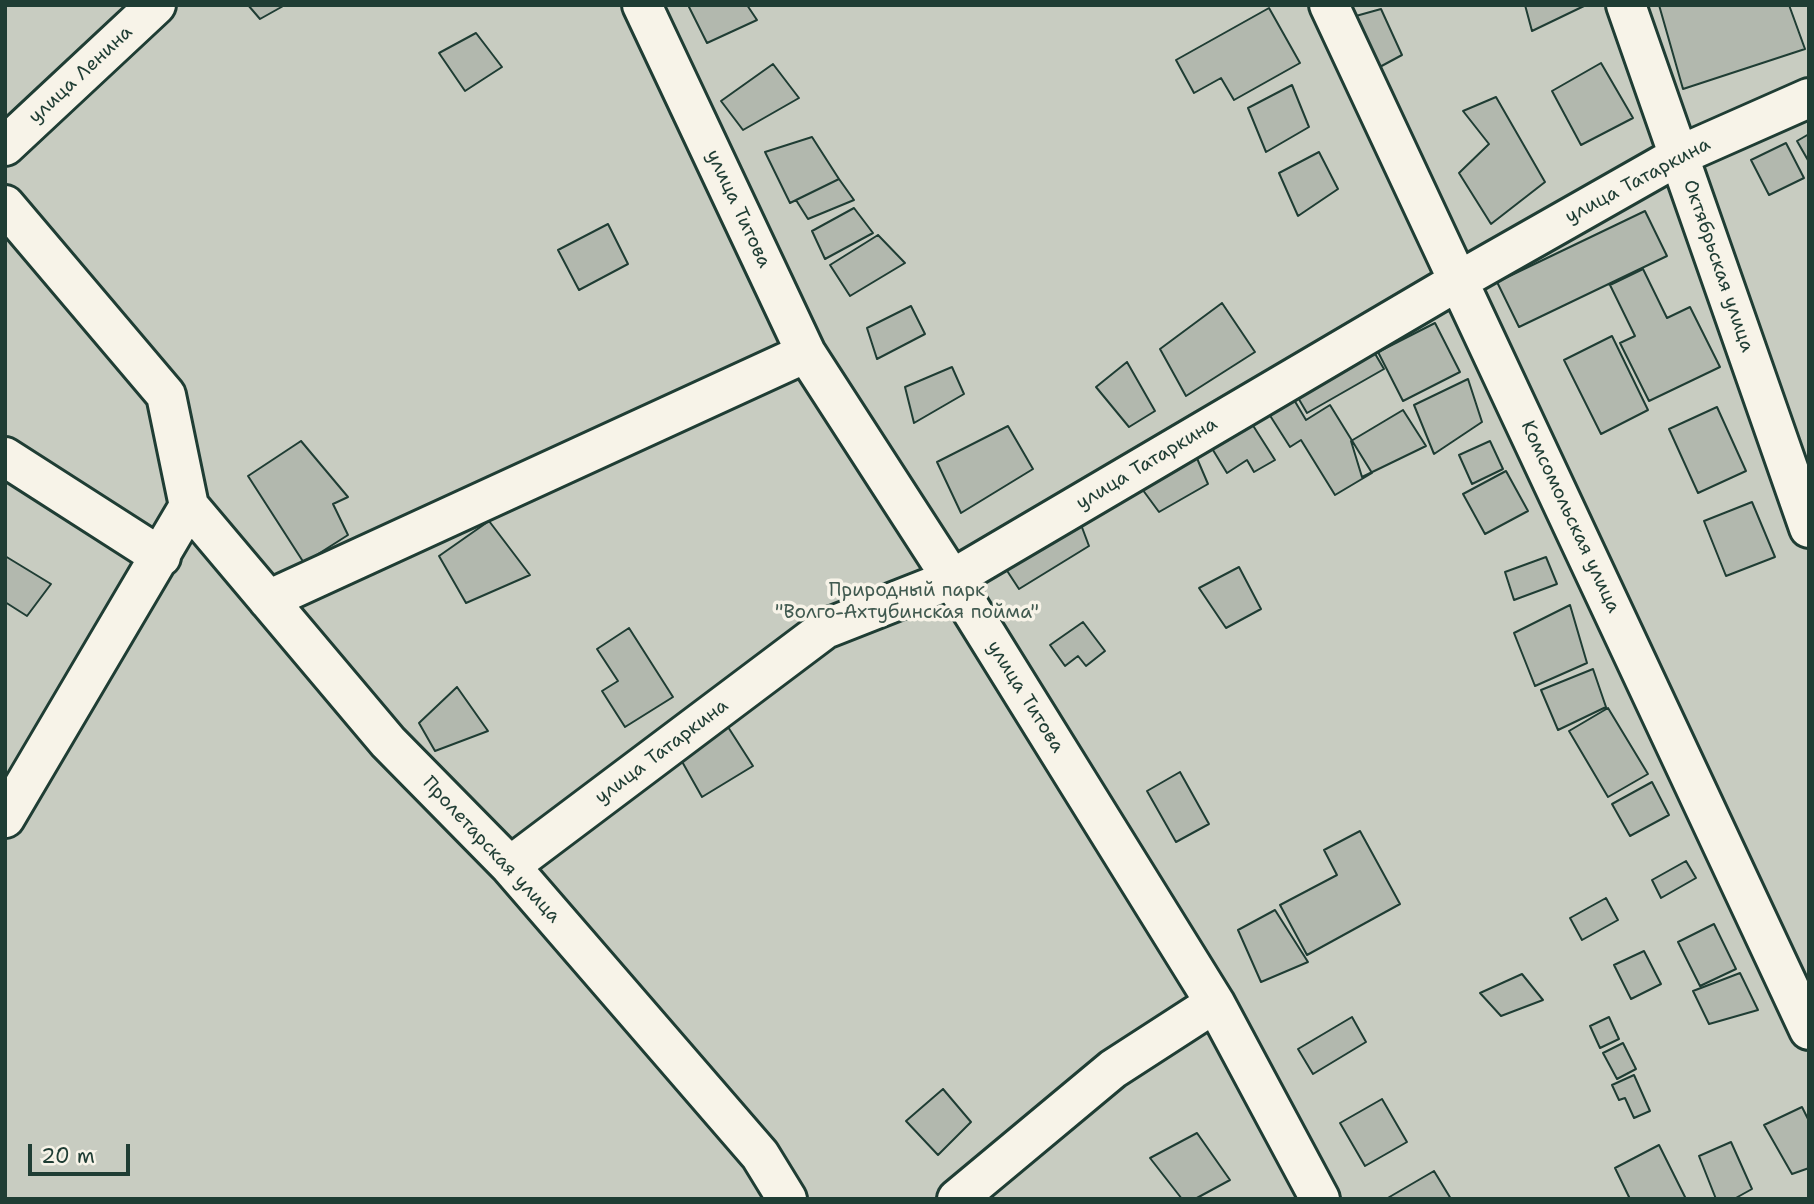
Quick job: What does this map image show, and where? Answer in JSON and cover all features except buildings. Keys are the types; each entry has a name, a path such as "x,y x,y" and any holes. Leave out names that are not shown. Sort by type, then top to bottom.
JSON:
{"street":[{"name":"улица Ленина","path":"5,146 156,5"},
{"name":"улица Титова","path":"642,5 806,353 952,579 1215,1003 1320,1199"},
{"name":"Комсомольская улица","path":"1329,5 1809,1030"},
{"name":"Октябрьская улица","path":"1626,5 1809,528"},
{"name":"улица Татаркина","path":"510,866 825,629 952,579 1460,280 1680,155 1809,98"},
{"path":"5,205 166,394 189,506 5,818"},
{"path":"268,600 806,353"},
{"path":"5,457 161,557"},
{"name":"Пролетарская улица","path":"189,506 388,742 510,866 760,1155 787,1199"},
{"path":"957,1199 1113,1069 1215,1003"}],"green space":[{"name":"Природный парк \"Волго-Ахтубинская пойма\"","path":"5,5 1809,5 1809,1199 5,1199"}]}
